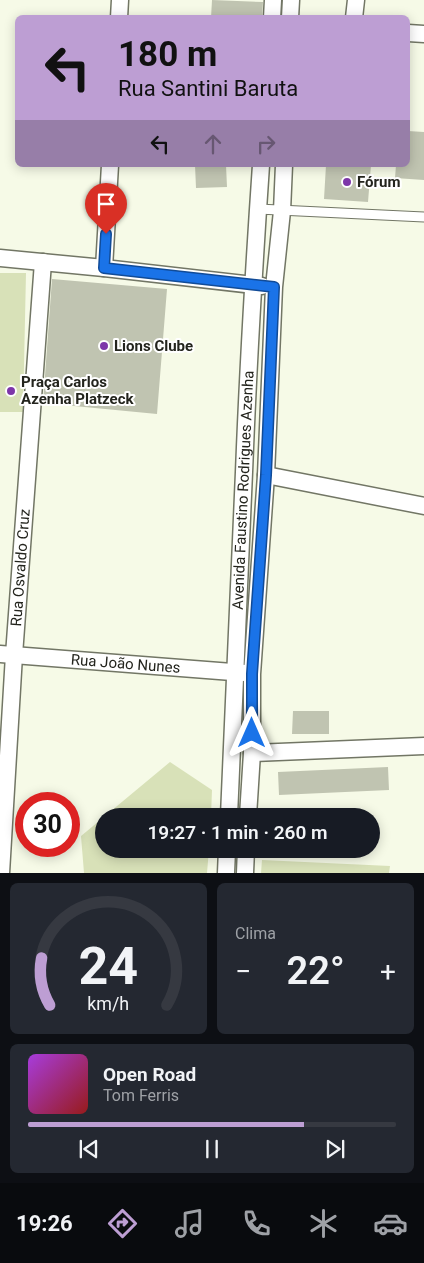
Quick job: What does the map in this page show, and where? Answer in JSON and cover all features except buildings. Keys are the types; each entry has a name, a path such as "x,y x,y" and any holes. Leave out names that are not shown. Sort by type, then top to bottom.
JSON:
{"street":[{"path":"119,15 120,0"},
{"path":"272,15 273,0"},
{"path":"290,15 291,0"},
{"path":"354,15 356,0"},
{"path":"410,33 424,34"},
{"path":"104,268 110,167"},
{"name":"Avenida Faustino Rodrigues Azenha","path":"249,808 252,753 244,673 244,471 253,285 262,167"},
{"name":"Avenida Faustino Rodrigues Azenha","path":"230,808 266,475 274,287 282,211 284,167"},
{"path":"0,258 274,287"},
{"name":"Rua Osvaldo Cruz","path":"1,873 7,654 43,262"},
{"path":"266,475 424,506"},
{"name":"Rua João Nunes","path":"7,654 244,673"},
{"path":"252,753 424,746"},
{"path":"226,873 227,858"},
{"path":"245,873 246,858"}],"lane":[{"path":"258,209 424,218"}],"green space":[{"path":"0,273 26,273 23,412 0,412"},
{"path":"170,762 212,790 211,808 115,808"},
{"path":"95,824 95,858 208,858 207,873 84,873 81,836"},
{"path":"262,860 390,866 389,873 261,873"}],"place":[{"name":"Fórum","path":"347,182"},
{"name":"Lions Clube","path":"104,346"},
{"name":"Praça Carlos Azenha Platzeck","path":"11,391"}],"route":[{"path":"106,234 104,268 274,287 274,326 266,475 252,674 252,733"}]}
